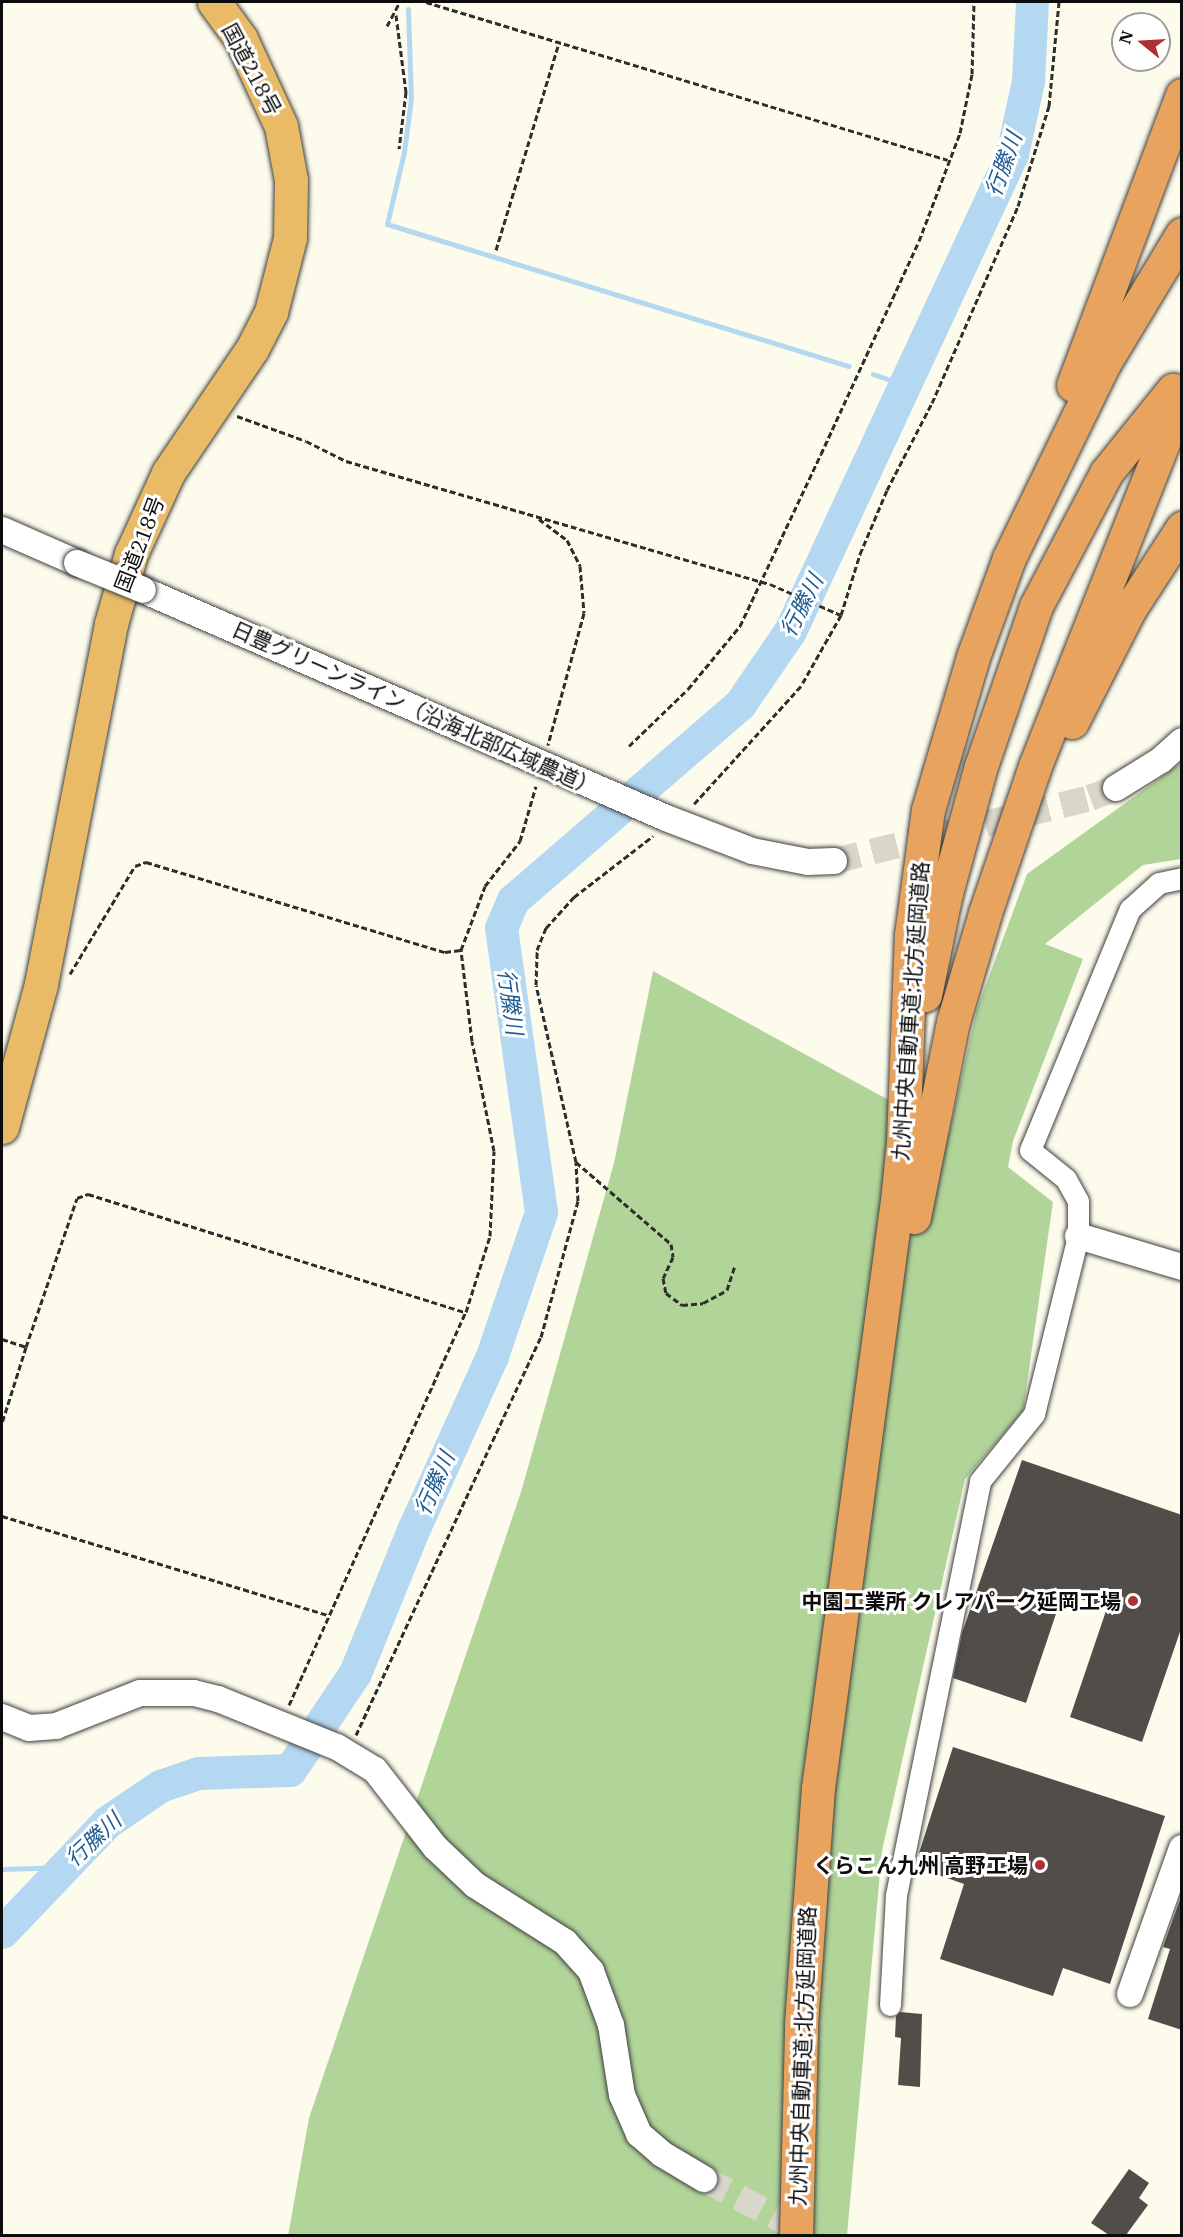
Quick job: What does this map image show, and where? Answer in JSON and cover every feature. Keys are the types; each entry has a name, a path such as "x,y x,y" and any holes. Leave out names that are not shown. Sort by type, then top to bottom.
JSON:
{"highway":[{"name":"国道218号","path":"2,1127 41,984 111,624 131,554 168,473 252,349 271,312 290,237 291,180 281,126 268,90 241,39 214,2"},
{"path":"1009,558 1182,95"},
{"name":"九州中央自動車道;北方延岡道路","path":"918,1136 911,935 928,810 969,668 1009,558 1102,364 1182,234"},
{"path":"918,1136 931,959 981,765 1036,606 1106,473 1182,381"},
{"name":"九州中央自動車道;北方延岡道路","path":"796,2235 801,2024 815,1822 830,1678 865,1447 918,1136 1007,847 1076,656 1182,394"},
{"path":"918,1136 1044,786 1106,652 1182,528"}],"street":[{"name":"日豊グリーンライン（沿海北部広域農道）","path":"2,530 671,820 782,859 834,861"},
{"path":"1116,788 1161,760 1182,741"},
{"path":"890,2005 896,1896 980,1481 1034,1414 1078,1236 1078,1201 1066,1179 1030,1150 1130,909 1159,883 1182,878"},
{"path":"1078,1236 1182,1267"},
{"path":"2,1717 28,1728 56,1726 140,1693 170,1691 218,1699 342,1750 375,1770 435,1847 475,1885 565,1942 591,1971 611,2025 622,2095 639,2133 662,2154 704,2179"},
{"path":"1130,1994 1182,1848"}],"path":[{"path":"387,26 396,15 400,2"},
{"path":"426,2 948,160"},
{"path":"629,746 688,689 740,627 919,241 960,133 972,74 974,2"},
{"path":"342,1750 542,1337 578,1201 576,1162 536,985 537,950 546,928 574,897 671,820 730,768 801,686 841,615 860,554 887,490 932,403 1018,206 1049,106 1059,2"},
{"path":"396,15 406,92 399,149"},
{"path":"496,250 559,43"},
{"path":"212,408 306,441 346,461 537,518 603,533 770,584 841,615"},
{"path":"283,1726 327,1615 466,1312 490,1236 494,1151 472,1041 461,950 485,886 520,841 584,613 580,566 567,540 537,518"},
{"path":"67,979 135,866 146,862 445,952 461,950"},
{"path":"576,1162 671,1244 673,1257 663,1278 666,1293 682,1305 703,1303 727,1290 735,1265"},
{"path":"2,1423 76,1197 88,1194 466,1312"},
{"path":"2,1339 26,1347"},
{"path":"2,1516 327,1615"}],"green space":[{"path":"1181,763 1181,859 1143,865 1045,944 1083,959 1013,1141 1008,1167 1053,1202 1023,1411 965,1479 882,1851 847,2235 288,2236 309,2118 521,1492 614,1163 653,971 949,1133 977,1009 1027,874"}],"building":[{"name":"中園工業所 クレアパーク延岡工場","path":"1022,1460 1182,1515 1182,1626 1142,1742 1070,1717 1107,1608 1063,1593 1026,1703 953,1678 962,1633"},
{"name":"くらこん九州 高野工場","path":"953,1747 1165,1816 1110,1984 1063,1968 1053,1996 940,1959 964,1884 930,1872 934,1858 919,1853"},
{"path":"1182,1894 1182,2030 1148,2019 1170,1949 1163,1947"},
{"path":"900,2012 922,2014 920,2087 898,2085 901,2038 895,2037 896,2016"},
{"path":"1129,2169 1149,2183 1139,2198 1148,2205 1126,2235 1109,2235 1091,2223"}],"waterway":[{"name":"行縢川","path":"2,1932 107,1822 160,1786 198,1773 290,1770 355,1673 414,1528 492,1356 541,1212 501,928 513,900 740,704 790,631 1012,154 1028,81 1032,2"},
{"path":"408,9 411,98 404,152 387,224 849,366"},
{"path":"873,374 902,384"},
{"path":"2,1869 65,1867"}],"tunnel":[{"path":"834,861 1090,798 1116,788"},
{"path":"704,2179 810,2235"}],"place":[{"name":"中園工業所 クレアパーク延岡工場","path":"1133,1601"},
{"name":"くらこん九州 高野工場","path":"1040,1865"}]}
